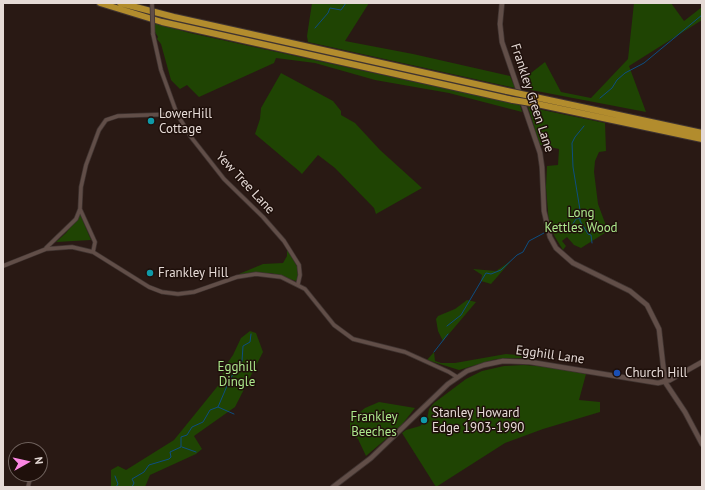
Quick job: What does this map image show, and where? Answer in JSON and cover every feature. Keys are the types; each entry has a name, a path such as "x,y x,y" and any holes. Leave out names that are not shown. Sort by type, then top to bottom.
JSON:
{"highway":[{"path":"100,3 162,22 513,100 702,139"},
{"path":"120,3 181,19 702,133"}],"street":[{"name":"Yew Tree Lane","path":"152,3 153,34 162,70 177,114 191,137 224,179 284,240 299,265 300,275 298,284"},
{"name":"Frankley Green Lane","path":"502,3 500,24 502,42 540,153 544,211 550,237 556,248 573,262 630,291 647,305 659,329 665,382"},
{"path":"93,252 95,242 80,209 80,191 86,166 97,135 106,120 118,116 177,114"},
{"path":"46,249 71,226 80,209"},
{"path":"3,266 46,249 72,247 93,252 149,287 162,292 178,294 194,292 237,277 256,274 281,277 298,284 311,295 334,325 353,339 405,352 457,377"},
{"name":"Egghill Lane","path":"333,487 371,458 431,399 457,377 484,364 515,361 547,364 650,383 665,382"},
{"path":"702,362 665,382 685,412 702,444"}],"green space":[{"path":"312,3 369,3 345,41 413,54 510,76 515,88 308,42 307,36"},
{"path":"634,3 671,3 684,21 702,7 702,20 629,66 646,112 526,89 522,80 545,62 561,92 591,98 628,59"},
{"path":"155,23 190,33 520,105 522,112 449,93 375,80 315,63 276,58 274,63 199,97 187,85 180,89 171,80 161,44 157,39 158,37 155,32"},
{"path":"281,73 333,101 341,111 341,115 355,123 380,150 422,188 376,214 374,208 335,168 318,155 302,174 255,134 260,119 261,108"},
{"name":"Long Kettles Wood","path":"528,107 605,123 606,151 599,152 595,161 594,172 598,204 608,231 581,248 574,245 567,237 562,241 566,246 563,250 549,224 546,187 547,166 558,165 559,149 540,145"},
{"path":"80,214 91,240 56,242 66,233"},
{"path":"287,249 298,268 299,278 296,281 271,273 239,274 263,264 283,263 287,256"},
{"path":"511,261 491,284 481,281 482,275 473,269 496,271"},
{"path":"467,300 476,302 443,341 438,331 436,319 438,316 455,309"},
{"name":"Egghill Dingle","path":"250,331 256,333 263,352 235,407 194,436 202,449 196,454 150,475 145,487 111,487 111,470 118,466 126,470 174,440 221,382 224,368 233,355 241,338"},
{"path":"434,352 435,361 441,363 455,363 506,354 529,356 529,359 496,359 459,370 427,360"},
{"path":"524,365 550,367 586,374 579,400 600,402 600,412 543,429 505,443 436,487 402,433 406,430 420,426 427,419 429,409 434,403 466,379 482,371 504,366"},
{"name":"Frankley Beeches","path":"379,402 415,408 400,427 366,456 358,439 350,434 350,420 365,408"}],"waterway":[{"path":"315,28 328,13 330,8 341,10 346,3"},
{"path":"600,98 612,88 617,80 625,73 644,63 702,15"},
{"path":"584,126 572,143 573,167 580,210 580,221 588,234 591,235 592,243"},
{"path":"569,230 576,219 580,218"},
{"path":"447,326 461,315 486,273 491,274 501,270 517,255 523,252 529,241 544,233"},
{"path":"132,487 134,483 132,479 144,472 149,465 169,459 171,457 170,452 181,447 181,437 187,435 192,427 203,422 210,410 218,407 230,379 242,361 243,346 250,342 251,334"},
{"path":"434,352 448,334"},
{"path":"218,407 234,414"},
{"path":"182,447 196,452"},
{"path":"115,476 118,484 116,487"}],"place":[{"name":"LowerHill Cottage","path":"151,121"},
{"name":"Frankley Hill","path":"150,273"},
{"name":"Church Hill","path":"617,373"},
{"name":"Stanley Howard Edge 1903-1990","path":"424,420"}]}
